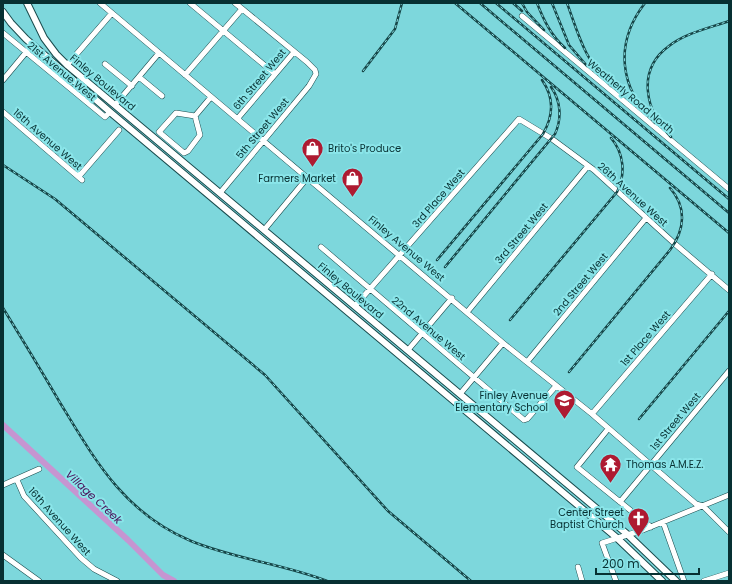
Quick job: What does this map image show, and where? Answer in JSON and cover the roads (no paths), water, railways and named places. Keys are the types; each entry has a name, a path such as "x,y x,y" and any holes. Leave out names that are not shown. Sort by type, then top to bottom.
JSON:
{"main road":[{"name":"Finley Boulevard","path":"28,3 44,38 56,54 67,65 627,534 676,581"},
{"name":"Finley Boulevard","path":"3,12 26,39 110,112 617,538 662,581"},
{"path":"3,19 26,39"},
{"path":"63,71 67,65"},
{"path":"110,112 115,105"},
{"path":"214,199 220,193"},
{"path":"259,237 264,230"},
{"path":"297,269 301,261"},
{"path":"350,313 355,306"},
{"path":"402,357 408,350"},
{"path":"454,401 460,394"},
{"path":"559,489 564,482"}],"street":[{"name":"Finley Avenue West","path":"100,3 468,311 503,343 592,414 696,504 703,506 729,531"},
{"path":"190,3 275,74"},
{"path":"235,3 294,52"},
{"path":"186,75 242,9"},
{"path":"67,65 112,13"},
{"name":"Weatherly Road North","path":"522,16 729,189"},
{"name":"21st Avenue West","path":"3,33 105,117 110,112"},
{"path":"3,80 33,44"},
{"name":"6th Street West","path":"238,118 294,52"},
{"name":"5th Street West","path":"220,193 309,86 316,74 315,70 294,52"},
{"path":"115,105 159,53"},
{"path":"106,64 132,86"},
{"path":"139,77 162,96"},
{"path":"194,116 211,97"},
{"name":"16th Avenue West","path":"3,112 82,180"},
{"path":"176,113 194,116 200,135 188,151 184,153 160,133 163,127 176,113"},
{"name":"26th Avenue West","path":"519,119 552,139 588,166 729,290"},
{"name":"3rd Place West","path":"355,306 519,119"},
{"path":"77,175 81,174 119,130"},
{"name":"3rd Street West","path":"468,311 588,166"},
{"path":"264,230 308,177"},
{"name":"2nd Street West","path":"527,362 646,218"},
{"name":"22nd Avenue West","path":"321,247 522,418 527,419 556,386"},
{"name":"1st Place West","path":"592,414 712,274"},
{"path":"408,350 452,298"},
{"path":"460,394 473,376 503,343"},
{"name":"1st Street West","path":"620,502 729,371"},
{"path":"608,429 577,467 652,526"},
{"path":"3,485 39,469"},
{"name":"16th Avenue West","path":"17,480 24,496 81,558 94,569 117,581"},
{"path":"616,581 602,543 663,522 729,495"},
{"path":"663,522 684,581"},
{"path":"3,555 39,581"},
{"path":"578,567 582,581"},
{"path":"704,581 729,573"}],"waterway":[{"name":"Village Creek","path":"3,425 128,540 163,575 174,581"}],"railway":[{"path":"363,71 395,29 402,3"},
{"path":"455,3 729,233"},
{"path":"480,3 729,213"},
{"path":"496,3 729,199"},
{"path":"513,3 522,11"},
{"path":"522,3 527,12 544,30"},
{"path":"537,3 548,27 565,48"},
{"path":"552,3 569,45 587,66"},
{"path":"567,3 584,48 602,77 611,86"},
{"path":"645,3 635,18 628,34 625,49 625,65 628,80 634,95 655,123"},
{"path":"671,137 662,127 650,103 648,78 652,67 659,56 676,41 698,31 729,21"},
{"path":"437,260 543,134 547,127 551,113 551,106 549,93 542,80"},
{"path":"445,267 555,134 559,122 559,104 551,87"},
{"path":"510,320 617,192 622,178 622,164 619,150 611,138"},
{"path":"3,165 55,199 265,375 388,511 471,581"},
{"path":"569,372 670,250 679,235 682,219 681,211 679,203 670,188"},
{"path":"3,308 85,444 113,483 147,516 191,541 327,581"},
{"path":"639,419 729,311"}],"place":[{"name":"Brito's Produce","path":"312,168"},
{"name":"Farmers Market","path":"352,198"},
{"name":"Finley Avenue Elementary School","path":"564,420"},
{"name":"Thomas A.M.E.Z.","path":"611,484"},
{"name":"Center Street Baptist Church","path":"639,538"}]}
